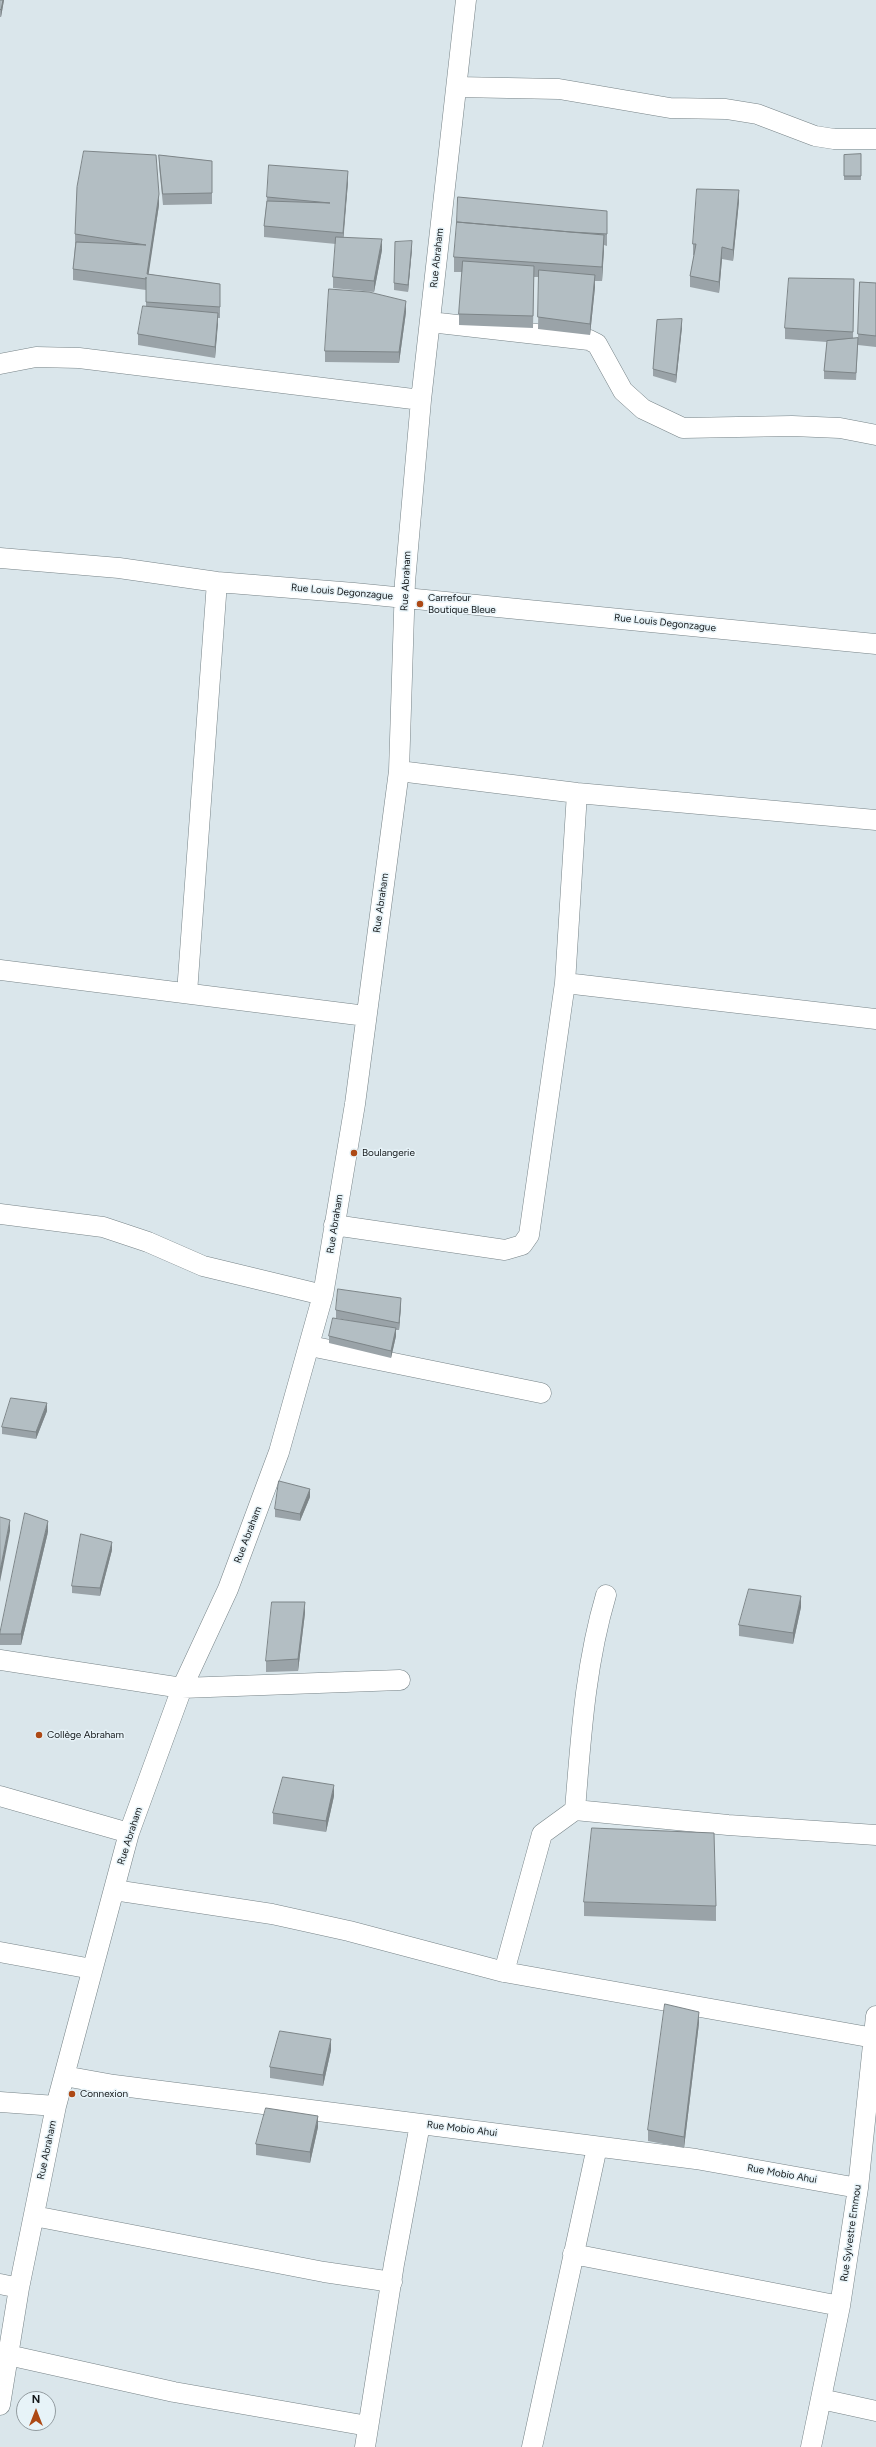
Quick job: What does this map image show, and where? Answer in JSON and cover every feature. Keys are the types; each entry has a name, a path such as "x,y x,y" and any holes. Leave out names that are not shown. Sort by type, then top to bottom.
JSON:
{"street":[{"name":"Rue Abraham","path":"0,2405 8,2355 9,2286 34,2216 56,2106 92,1969 130,1834 182,1688 228,1589 257,1514 279,1452 310,1346 323,1295 355,1104 399,771 405,598 421,400 466,0"},
{"path":"457,87 559,89 670,108 726,109 757,114 815,136 834,139 876,139"},
{"path":"430,322 589,340 597,344 623,391 643,409 683,428 792,426 840,428 876,435"},
{"path":"0,364 36,357 79,358 421,400"},
{"name":"Rue Louis Degonzague","path":"0,558 119,568 216,582 405,598 876,644"},
{"path":"187,993 216,582"},
{"path":"399,771 577,793 876,820"},
{"path":"334,1225 505,1250 522,1245 529,1235 565,983 577,793"},
{"path":"0,970 366,1016"},
{"path":"565,983 876,1019"},
{"path":"0,1214 103,1227 148,1242 203,1266 323,1295"},
{"path":"310,1346 541,1393"},
{"path":"575,1810 583,1704 588,1667 594,1635 606,1594"},
{"path":"0,1660 182,1688 400,1680"},
{"path":"0,1796 130,1834"},
{"path":"504,1972 542,1834 575,1810 728,1825 876,1834"},
{"path":"114,1890 280,1916 349,1931 504,1972 874,2038"},
{"path":"0,1952 92,1969"},
{"name":"Rue Sylvestre Emmou","path":"811,2447 840,2306 858,2188 876,2016"},
{"name":"Rue Mobio Ahui","path":"64,2076 114,2085 696,2159 858,2188"},
{"path":"0,2102 56,2106"},
{"path":"365,2447 420,2124"},
{"path":"532,2447 597,2147"},
{"path":"34,2216 318,2271 392,2282"},
{"path":"573,2254 840,2306"},
{"path":"8,2355 174,2392 368,2426"},
{"path":"821,2399 876,2411"}],"building":[{"path":"0,0 3,0 1,10 0,9"},
{"path":"84,151 156,155 159,194 147,274 220,284 220,307 146,302 146,279 73,269 76,242 146,245 75,234 77,187"},
{"path":"861,154 861,176 844,176 844,155"},
{"path":"159,155 212,161 212,193 163,194"},
{"path":"269,165 348,171 343,233 264,226 267,201 330,203 267,197"},
{"path":"697,189 739,190 733,250 722,247 719,282 690,276 696,244 693,244"},
{"path":"458,197 607,211 607,234 457,222"},
{"path":"457,222 604,235 602,267 454,257"},
{"path":"336,237 382,239 374,281 333,277"},
{"path":"412,241 408,285 394,283 395,242"},
{"path":"463,261 534,266 533,316 459,314"},
{"path":"539,270 595,275 590,324 538,317"},
{"path":"789,278 854,279 853,332 785,328"},
{"path":"860,282 876,283 876,336 858,334"},
{"path":"329,289 369,292 406,301 399,352 325,351"},
{"path":"143,306 218,313 215,347 138,334"},
{"path":"682,319 676,375 653,369 657,320"},
{"path":"858,338 856,373 824,371 827,341"},
{"path":"338,1289 401,1298 399,1323 336,1310"},
{"path":"333,1318 396,1328 391,1351 329,1336"},
{"path":"11,1398 47,1403 36,1432 2,1427"},
{"path":"279,1481 310,1489 300,1514 275,1509"},
{"path":"25,1513 48,1521 21,1634 0,1634"},
{"path":"0,1517 10,1520 0,1571"},
{"path":"81,1534 112,1542 100,1588 72,1586"},
{"path":"749,1589 801,1596 793,1633 739,1625"},
{"path":"272,1602 305,1602 298,1659 266,1661"},
{"path":"283,1777 334,1785 326,1821 273,1813"},
{"path":"592,1828 714,1833 716,1906 584,1902"},
{"path":"665,2004 699,2012 684,2137 648,2130"},
{"path":"280,2031 331,2039 323,2075 270,2067"},
{"path":"266,2108 318,2116 310,2152 256,2144"}],"place":[{"name":"Carrefour Boutique Bleue","path":"420,604"},
{"name":"Boulangerie","path":"354,1153"},
{"name":"Collège Abraham","path":"39,1735"},
{"name":"Connexion","path":"72,2094"}]}
